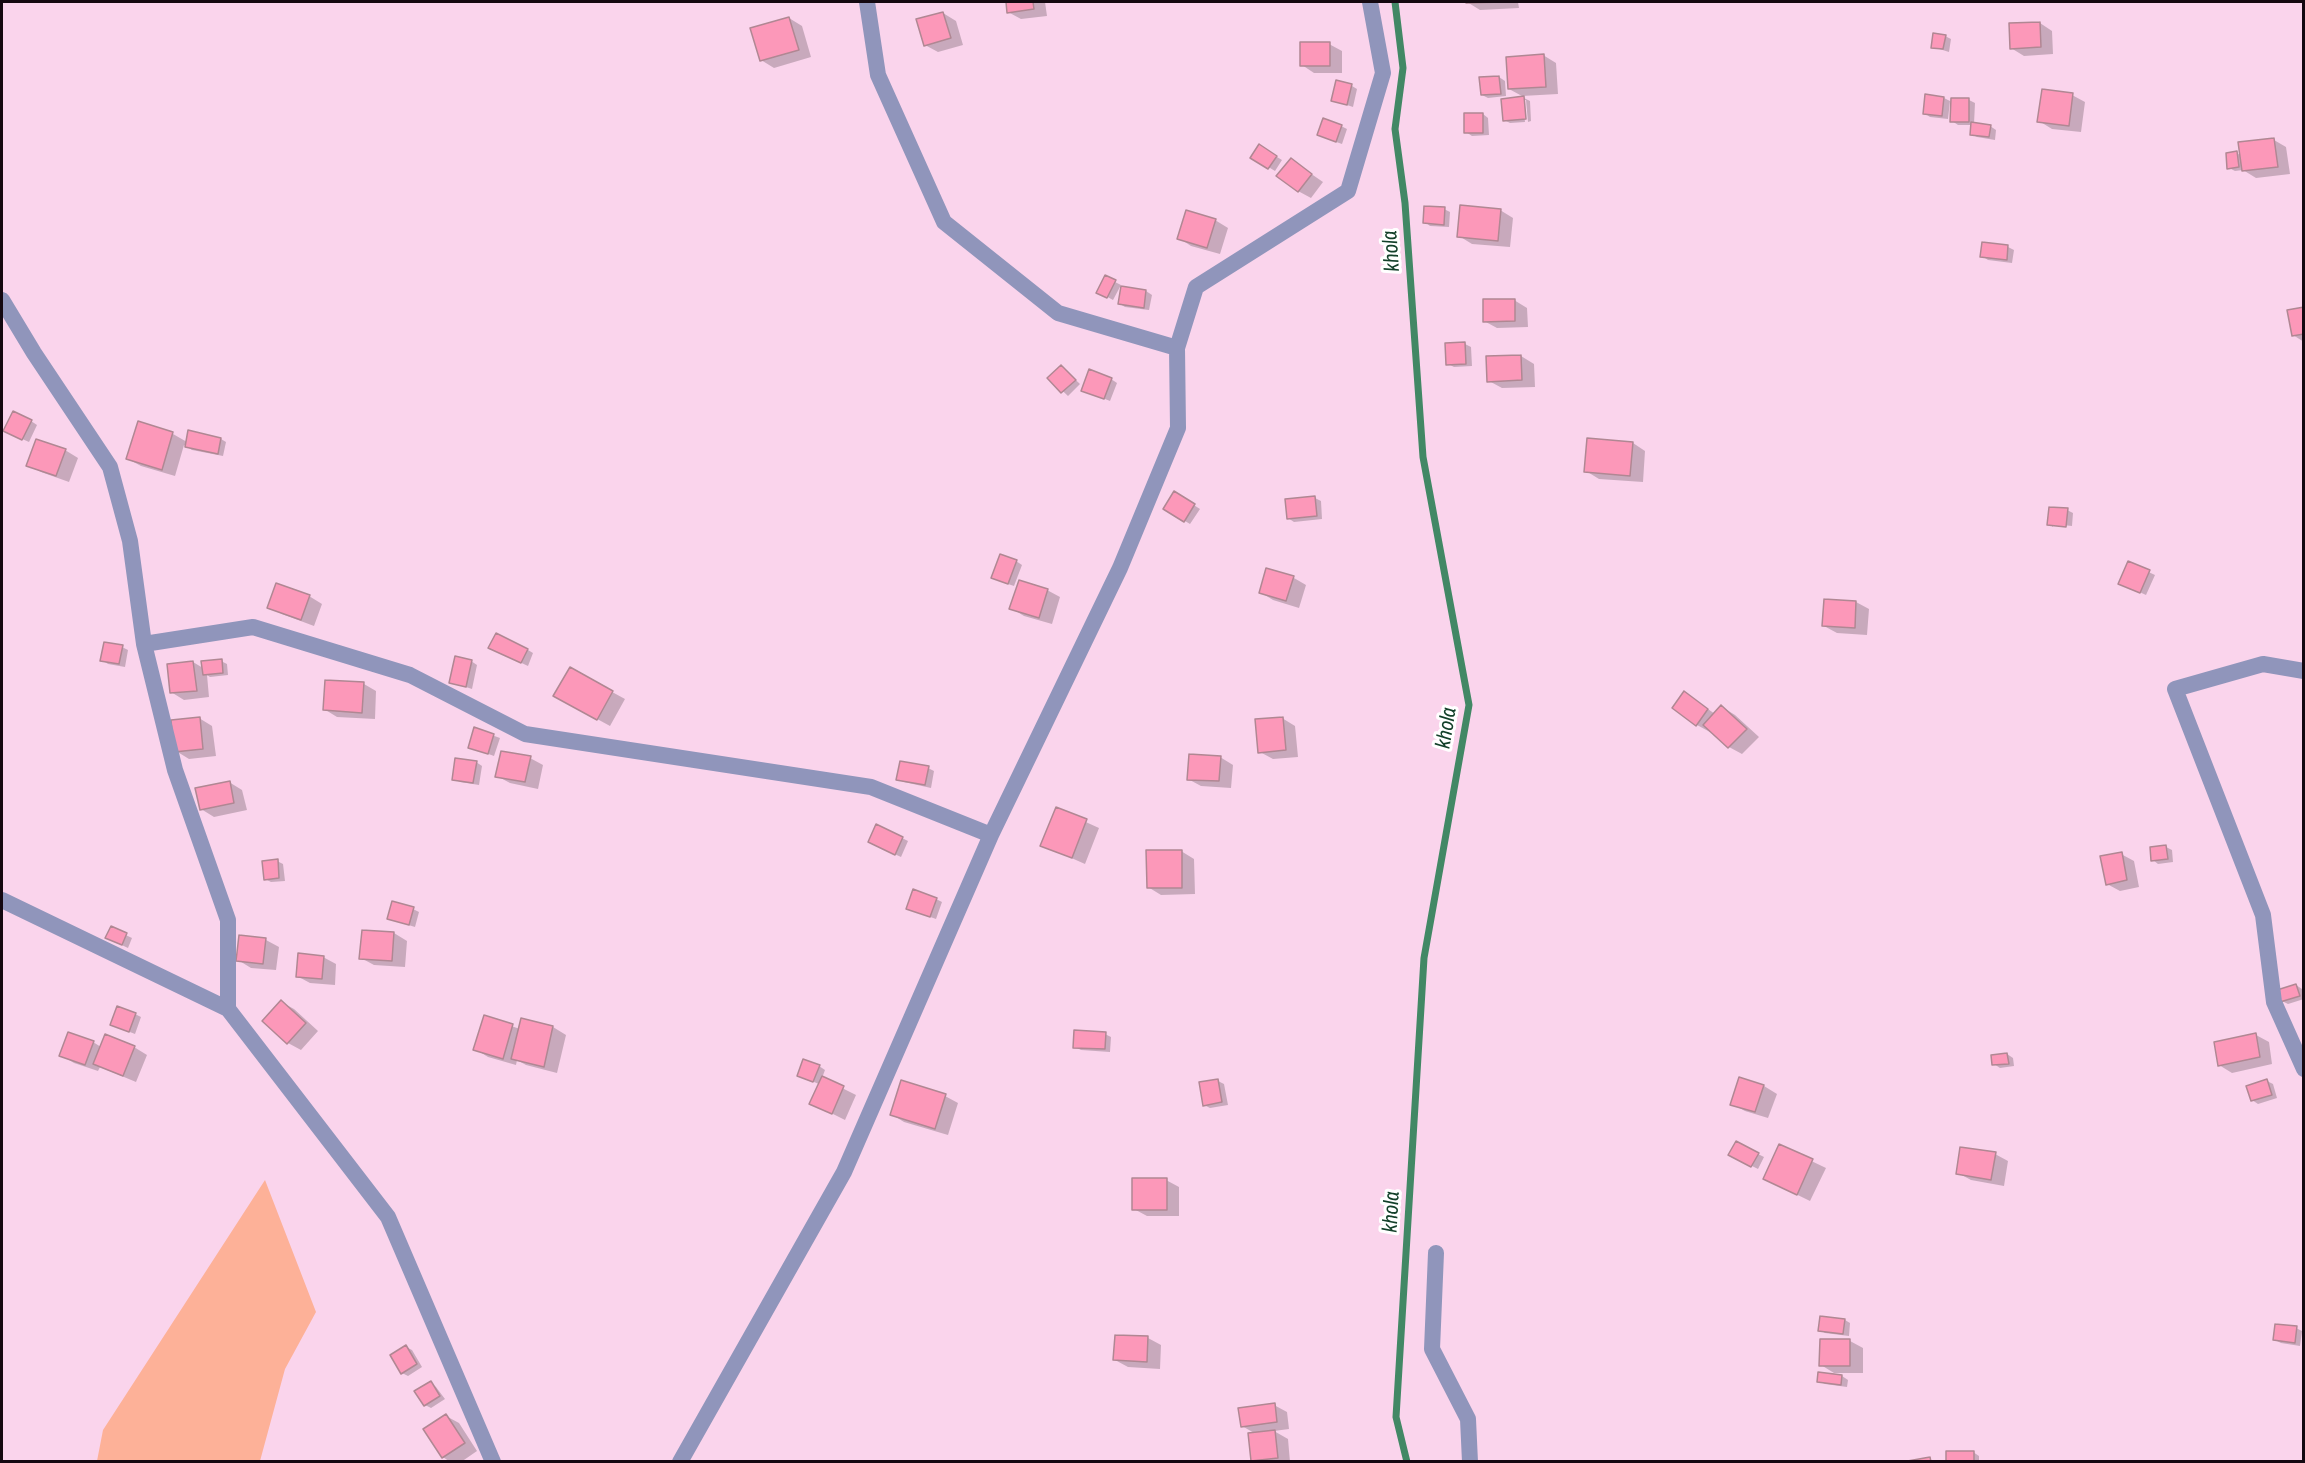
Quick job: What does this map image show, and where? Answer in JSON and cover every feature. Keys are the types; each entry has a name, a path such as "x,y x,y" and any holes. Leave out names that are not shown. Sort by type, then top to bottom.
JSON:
{"street":[{"path":"867,2 878,75 944,222 1058,313 1177,348"},
{"path":"680,1461 844,1173 991,835 1120,568 1178,428 1177,348 1196,287 1348,191 1383,73 1370,2"},
{"path":"2,300 34,353 110,467 130,541 144,644 174,770 228,920 228,1009"},
{"path":"144,644 253,627 410,675 525,734 871,787 991,835"},
{"path":"2304,671 2264,664 2175,689 2264,915 2274,1002 2304,1069"},
{"path":"2,900 228,1009 388,1217 493,1461"},
{"path":"1436,1253 1432,1349 1468,1419 1470,1461"}],"shaded area":[{"path":"265,1180 316,1312 285,1369 260,1461 97,1461 103,1430"}],"building":[{"path":"1006,2 1033,2 1034,9 1007,13"},
{"path":"943,12 951,38 924,46 916,19"},
{"path":"789,17 799,50 760,61 750,28"},
{"path":"2040,22 2041,47 2010,49 2009,23"},
{"path":"1933,33 1946,35 1943,49 1931,48"},
{"path":"1300,42 1330,42 1330,66 1300,66"},
{"path":"1544,54 1546,87 1508,89 1506,57"},
{"path":"1499,76 1501,94 1481,95 1479,77"},
{"path":"1336,80 1352,84 1347,105 1331,101"},
{"path":"2042,89 2073,93 2069,126 2037,122"},
{"path":"1925,94 1944,97 1942,116 1923,114"},
{"path":"1524,96 1526,119 1503,121 1501,99"},
{"path":"1951,98 1969,98 1969,122 1950,122"},
{"path":"1464,113 1483,113 1483,133 1464,133"},
{"path":"1323,118 1342,125 1336,142 1317,135"},
{"path":"1971,122 1991,125 1989,137 1970,135"},
{"path":"2274,138 2278,167 2242,171 2238,142"},
{"path":"1259,144 1277,156 1268,169 1250,158"},
{"path":"2237,151 2239,167 2227,169 2226,153"},
{"path":"1291,158 1312,174 1298,192 1276,176"},
{"path":"1460,205 1501,209 1498,241 1457,237"},
{"path":"1424,206 1445,207 1444,225 1423,223"},
{"path":"1186,210 1216,219 1207,248 1177,239"},
{"path":"1982,242 2008,245 2007,260 1980,257"},
{"path":"1105,275 1116,280 1107,298 1096,293"},
{"path":"1121,286 1146,290 1144,308 1118,304"},
{"path":"1483,299 1515,299 1515,321 1483,322"},
{"path":"2304,307 2304,334 2292,336 2287,310"},
{"path":"1465,342 1466,364 1446,365 1445,343"},
{"path":"1521,355 1522,380 1487,382 1486,356"},
{"path":"1061,365 1076,380 1061,393 1047,378"},
{"path":"1089,369 1112,378 1104,399 1081,391"},
{"path":"13,411 32,420 22,440 3,431"},
{"path":"138,421 173,432 162,470 126,459"},
{"path":"188,430 221,438 218,454 185,447"},
{"path":"1587,438 1633,442 1630,476 1584,472"},
{"path":"36,439 66,449 56,476 26,466"},
{"path":"1174,491 1195,504 1184,522 1163,509"},
{"path":"1315,496 1317,516 1287,519 1285,499"},
{"path":"2049,507 2068,508 2066,527 2047,525"},
{"path":"1000,554 1017,560 1008,584 991,578"},
{"path":"2128,561 2150,570 2140,593 2118,584"},
{"path":"1266,568 1294,576 1286,601 1259,593"},
{"path":"1019,580 1048,589 1039,618 1009,609"},
{"path":"276,583 310,595 301,620 267,608"},
{"path":"1824,599 1856,601 1855,628 1822,626"},
{"path":"496,633 528,649 521,663 488,648"},
{"path":"104,642 123,645 119,664 100,661"},
{"path":"455,656 472,660 466,687 449,683"},
{"path":"222,659 223,673 203,675 201,661"},
{"path":"193,661 197,691 170,693 167,664"},
{"path":"570,667 613,691 597,720 553,696"},
{"path":"325,680 364,682 362,713 323,710"},
{"path":"1684,691 1708,709 1696,726 1672,708"},
{"path":"1721,705 1747,729 1728,748 1703,725"},
{"path":"200,717 203,749 174,752 171,720"},
{"path":"1283,717 1286,750 1258,753 1255,719"},
{"path":"474,727 494,734 488,754 468,748"},
{"path":"501,751 531,756 525,782 495,777"},
{"path":"1189,754 1221,756 1219,781 1187,780"},
{"path":"455,758 477,761 473,783 452,780"},
{"path":"900,761 929,766 925,785 896,780"},
{"path":"230,781 234,803 200,810 195,788"},
{"path":"1056,807 1087,819 1072,858 1040,846"},
{"path":"876,824 903,837 895,855 868,842"},
{"path":"2166,845 2168,859 2151,861 2150,847"},
{"path":"1146,850 1182,850 1182,888 1147,888"},
{"path":"2122,852 2127,880 2106,885 2100,856"},
{"path":"278,859 279,878 264,880 262,861"},
{"path":"913,889 937,898 930,917 906,909"},
{"path":"392,901 414,907 409,925 387,919"},
{"path":"111,926 127,933 122,945 105,938"},
{"path":"362,930 394,932 392,961 359,959"},
{"path":"239,935 266,938 263,964 236,961"},
{"path":"298,953 324,956 322,979 296,977"},
{"path":"2296,984 2300,996 2280,1002 2277,990"},
{"path":"281,1000 306,1023 287,1044 262,1021"},
{"path":"117,1006 136,1013 129,1032 110,1025"},
{"path":"484,1015 513,1024 503,1059 473,1050"},
{"path":"521,1018 553,1026 544,1067 511,1059"},
{"path":"1074,1030 1106,1032 1105,1049 1073,1048"},
{"path":"68,1032 94,1041 85,1065 59,1056"},
{"path":"2256,1033 2260,1057 2218,1066 2214,1042"},
{"path":"105,1034 135,1046 123,1076 93,1064"},
{"path":"2007,1053 2009,1064 1992,1065 1991,1055"},
{"path":"803,1059 820,1065 813,1082 797,1076"},
{"path":"822,1076 844,1086 832,1114 809,1104"},
{"path":"1739,1077 1764,1085 1755,1112 1730,1105"},
{"path":"1218,1079 1222,1102 1203,1106 1199,1082"},
{"path":"2267,1079 2272,1095 2251,1101 2246,1086"},
{"path":"901,1080 946,1094 935,1129 890,1115"},
{"path":"1736,1141 1759,1153 1751,1167 1728,1155"},
{"path":"1779,1144 1813,1159 1797,1195 1763,1179"},
{"path":"1960,1147 1996,1152 1991,1180 1956,1174"},
{"path":"1132,1178 1167,1178 1167,1210 1132,1210"},
{"path":"1820,1316 1845,1319 1843,1334 1818,1331"},
{"path":"2275,1324 2297,1326 2295,1343 2273,1340"},
{"path":"1115,1335 1148,1336 1147,1362 1113,1360"},
{"path":"1820,1339 1850,1339 1850,1366 1819,1366"},
{"path":"406,1345 417,1364 401,1374 390,1355"},
{"path":"1818,1372 1842,1375 1841,1385 1817,1382"},
{"path":"431,1381 440,1396 424,1406 414,1391"},
{"path":"1275,1403 1277,1422 1241,1427 1238,1408"},
{"path":"446,1414 465,1443 442,1458 423,1429"},
{"path":"1275,1430 1278,1458 1251,1461 1248,1433"},
{"path":"1946,1451 1974,1451 1974,1462 1946,1462"},
{"path":"1930,1457 1931,1462 1902,1462"}],"waterway":[{"name":"khola","path":"1395,2 1403,68 1395,129 1405,203 1423,457 1469,705 1424,958 1396,1417 1407,1462"}]}
